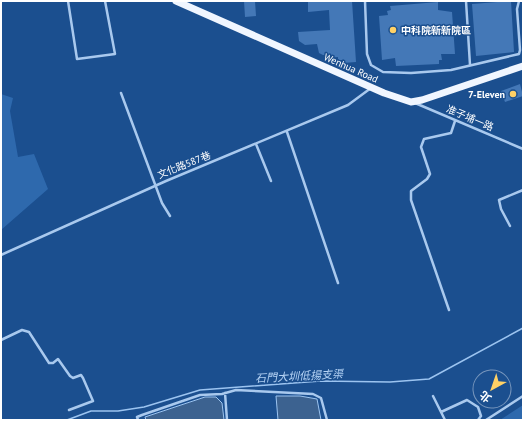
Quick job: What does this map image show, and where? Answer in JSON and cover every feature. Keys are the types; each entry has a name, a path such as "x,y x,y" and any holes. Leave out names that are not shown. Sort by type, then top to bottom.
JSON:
{"main road":[{"name":"Wenhua Road","path":"176,1 372,88 411,102"},
{"path":"411,102 439,96 523,66"}],"lane":[{"path":"68,1 78,59 115,54 105,1"},
{"path":"365,1 367,54 371,65 383,72 411,73 451,70 519,54 519,1"},
{"path":"466,1 470,65"},
{"name":"文化路587巷","path":"1,255 156,185 287,132 348,105 372,88"},
{"path":"121,93 162,203 170,216"},
{"name":"准子埔一路","path":"411,102 523,149"},
{"path":"449,310 411,200 411,191 427,179 430,174 421,147 424,139 451,134 455,121"},
{"path":"287,132 338,283"},
{"path":"256,144 271,181"},
{"path":"510,226 501,209 499,200 523,190"},
{"path":"1,340 25,330 30,332 49,362 52,363 58,359 70,376 73,378 81,375 92,401 69,410"},
{"path":"138,420 137,417 200,395 225,393 236,390 313,394 321,398 327,420"},
{"path":"225,393 227,420"},
{"path":"433,396 445,420"},
{"path":"486,420 523,396"},
{"path":"441,412 467,400 478,407 481,416 478,420"}],"shaded area":[{"path":"1,94 13,98 10,111 18,157 34,154 48,189 1,230"},
{"path":"276,396 300,396 317,399 321,420 278,420"},
{"path":"205,397 216,397 222,403 224,420 146,420 145,417"},
{"path":"523,405 523,420 500,420"}],"building":[{"path":"244,1 255,1 256,16 245,17"},
{"path":"308,1 352,1 356,62 343,63 343,60 338,60 338,57 330,58 330,55 323,55 319,53 317,44 305,45 299,41 298,32 330,30 329,10 308,12"},
{"path":"511,1 514,52 476,56 472,4"},
{"path":"438,2 438,10 452,12 455,54 441,54 442,60 439,60 439,64 396,66 395,58 382,60 379,16 388,15 387,11 391,10 390,6"},
{"name":"7-Eleven","path":"520,84 523,96 505,102 501,91"}],"waterway":[{"name":"石門大圳低揚支渠","path":"67,420 91,411 118,411 144,407 200,390 321,381 390,382 429,379 523,328"}],"place":[{"name":"中科院新新院區","path":"393,30"},
{"name":"7-Eleven","path":"513,94"}]}
